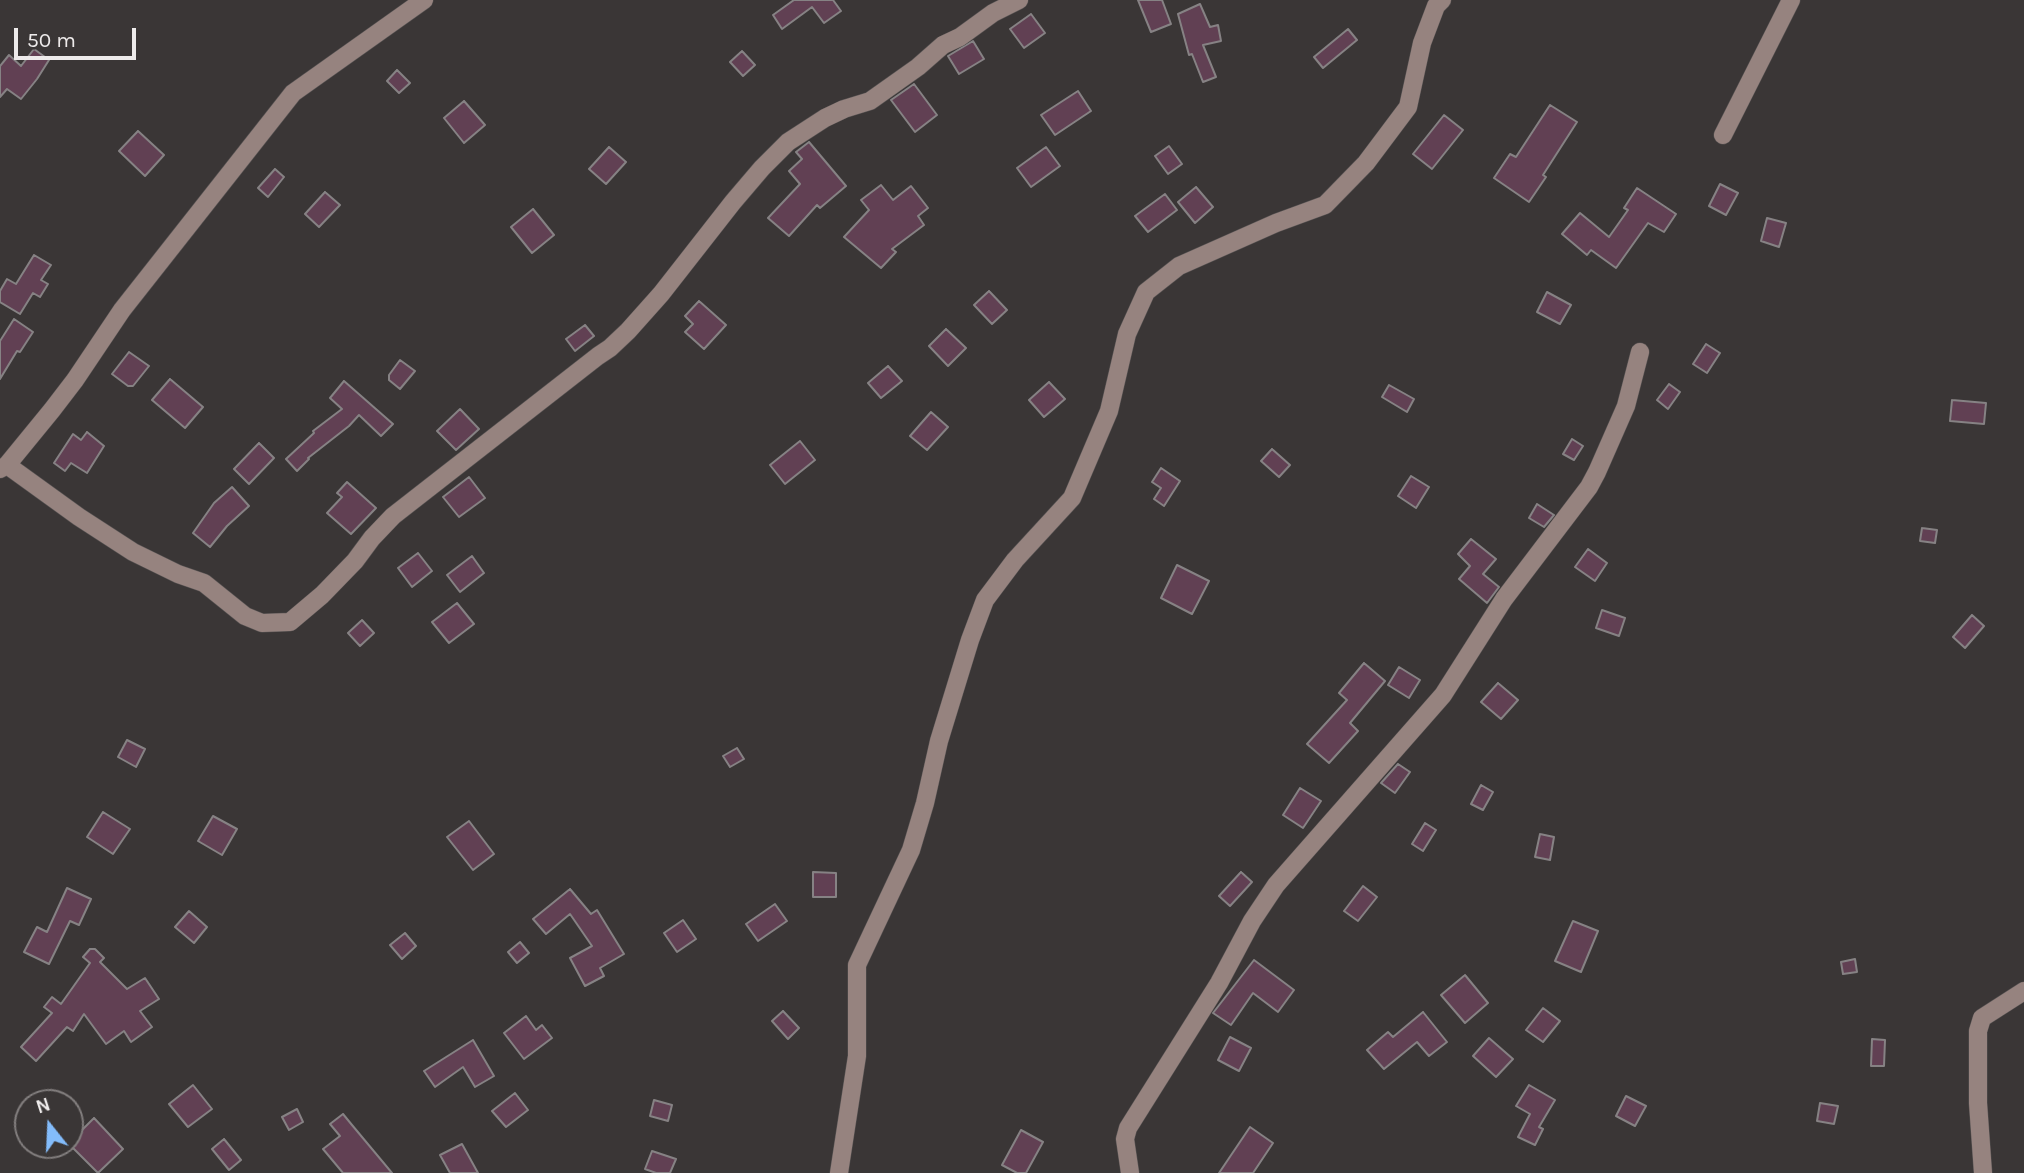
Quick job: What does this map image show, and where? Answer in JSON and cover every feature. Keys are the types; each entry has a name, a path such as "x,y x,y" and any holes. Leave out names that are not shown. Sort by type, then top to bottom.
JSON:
{"street":[{"path":"424,0 293,93 122,310 75,380 4,467 133,552 178,574 204,583 245,616 262,623 289,621 322,595 393,516 610,348 646,313 740,193 788,142 844,109 870,101 943,46 993,13 1019,0"},
{"path":"839,1173 857,1056 858,965 911,850 939,741 985,600 1015,560 1072,498 1110,411 1128,334 1146,292 1179,266 1276,223 1325,205 1366,163 1408,107 1422,43 1436,6 1442,0"},
{"path":"1723,135 1791,0"},
{"path":"1130,1173 1125,1139 1128,1128 1219,983 1252,921 1276,885 1443,695 1504,599 1589,487 1626,406 1640,352"},
{"path":"1983,1173 1978,1103 1978,1031 1982,1018 2024,991"}],"building":[{"path":"794,0 833,0 841,11 824,23 812,7 782,29 773,15"},
{"path":"1138,0 1162,0 1171,24 1151,32"},
{"path":"1200,4 1210,27 1218,25 1221,41 1203,45 1216,77 1203,82 1192,54 1189,55 1178,14"},
{"path":"1031,14 1045,33 1024,48 1010,29"},
{"path":"1348,29 1357,40 1323,68 1314,57"},
{"path":"973,41 984,59 959,74 948,56"},
{"path":"34,49 49,60 37,79 21,99 7,89 0,97 0,66 9,55 21,66"},
{"path":"742,51 755,65 743,76 730,62"},
{"path":"397,70 410,83 399,93 387,81"},
{"path":"914,84 937,115 915,132 891,100"},
{"path":"1078,91 1091,111 1055,135 1041,115"},
{"path":"464,101 485,125 464,143 444,118"},
{"path":"1550,105 1577,122 1529,202 1494,178 1510,154 1516,157"},
{"path":"1444,115 1463,130 1432,169 1413,154"},
{"path":"138,131 164,155 145,176 119,151"},
{"path":"809,142 846,186 820,208 817,205 789,236 768,218 800,184 789,171 802,159 796,152"},
{"path":"1169,146 1182,164 1168,174 1155,156"},
{"path":"609,147 626,162 606,184 589,169"},
{"path":"1046,147 1060,166 1031,187 1017,168"},
{"path":"275,169 284,177 268,197 258,188"},
{"path":"1720,184 1738,193 1726,215 1709,206"},
{"path":"881,185 893,200 911,186 928,208 918,216 924,225 892,249 896,252 881,268 844,237 869,210 861,200"},
{"path":"1196,187 1213,207 1195,223 1178,202"},
{"path":"1637,188 1676,214 1664,232 1648,223 1616,268 1591,250 1587,255 1562,234 1580,213 1609,237 1628,210 1624,208"},
{"path":"325,192 340,205 319,227 305,214"},
{"path":"1165,194 1177,210 1148,232 1135,216"},
{"path":"533,209 554,235 532,253 511,227"},
{"path":"1767,218 1786,223 1779,247 1761,241"},
{"path":"34,255 51,265 41,280 48,284 40,297 33,293 20,314 0,302 0,291 7,279 16,284"},
{"path":"989,291 1007,310 992,324 974,305"},
{"path":"1547,292 1571,305 1560,324 1537,312"},
{"path":"699,301 726,325 704,349 685,332 693,324 685,316"},
{"path":"14,319 33,332 20,352 17,351 0,379 0,341"},
{"path":"585,325 594,336 575,351 566,339"},
{"path":"946,329 966,348 948,366 929,346"},
{"path":"1706,344 1720,353 1707,373 1693,364"},
{"path":"129,352 149,366 133,386 128,386 112,374"},
{"path":"400,360 415,371 400,389 389,380 389,375"},
{"path":"888,366 902,381 881,398 868,383"},
{"path":"170,379 203,407 185,428 152,400"},
{"path":"344,381 393,424 381,436 359,415 308,458 297,471 286,459 314,433 313,431 342,409 330,398"},
{"path":"1049,382 1065,399 1044,417 1029,400"},
{"path":"1669,384 1680,392 1668,409 1657,400"},
{"path":"1389,385 1414,399 1407,412 1382,397"},
{"path":"1952,400 1986,403 1984,424 1950,421"},
{"path":"460,409 479,429 456,450 437,431"},
{"path":"931,412 948,427 927,450 910,436"},
{"path":"87,432 104,446 87,473 71,463 65,471 54,463 73,434 81,440"},
{"path":"1572,439 1583,446 1574,460 1563,454"},
{"path":"800,441 815,460 785,484 770,465"},
{"path":"259,443 274,458 249,484 234,469"},
{"path":"1272,449 1290,465 1279,477 1261,461"},
{"path":"1161,468 1180,481 1164,506 1154,499 1161,488 1152,482"},
{"path":"1411,476 1429,487 1416,508 1398,496"},
{"path":"469,477 485,498 459,517 443,497"},
{"path":"347,482 376,508 351,534 327,513 342,497 337,493"},
{"path":"232,487 249,506 227,526 210,547 193,533 214,503"},
{"path":"1537,504 1554,515 1544,527 1529,518"},
{"path":"1922,528 1937,530 1935,543 1920,541"},
{"path":"1471,539 1496,559 1483,574 1499,587 1487,603 1459,579 1470,566 1458,554"},
{"path":"1588,549 1607,563 1595,581 1575,567"},
{"path":"418,553 432,571 412,587 398,568"},
{"path":"472,556 484,573 460,592 447,575"},
{"path":"1177,565 1209,581 1192,614 1161,598"},
{"path":"457,603 474,624 449,643 432,622"},
{"path":"1602,610 1625,618 1619,636 1596,628"},
{"path":"1972,615 1984,626 1965,648 1953,637"},
{"path":"362,620 374,633 360,646 348,633"},
{"path":"1364,663 1385,681 1350,723 1358,731 1329,763 1307,744 1347,700 1339,693"},
{"path":"1399,667 1420,680 1409,698 1388,685"},
{"path":"1498,683 1518,700 1501,719 1481,702"},
{"path":"127,740 145,749 136,767 118,757"},
{"path":"737,748 744,759 730,767 723,756"},
{"path":"1398,764 1410,772 1395,793 1381,783"},
{"path":"1481,785 1493,792 1483,810 1471,804"},
{"path":"1300,788 1321,801 1303,828 1283,815"},
{"path":"103,812 130,829 113,854 87,837"},
{"path":"213,816 237,829 222,855 198,841"},
{"path":"469,821 494,854 473,870 447,837"},
{"path":"1425,823 1436,830 1423,851 1412,844"},
{"path":"1540,834 1554,837 1550,860 1535,857"},
{"path":"813,872 836,873 836,897 813,897"},
{"path":"1241,872 1252,882 1230,906 1219,896"},
{"path":"1363,886 1377,897 1358,921 1344,911"},
{"path":"67,888 91,899 79,925 70,921 49,964 24,952 37,927 47,932"},
{"path":"570,889 591,914 597,910 624,954 600,968 604,976 585,986 570,958 592,946 570,914 546,934 533,919"},
{"path":"775,904 787,921 758,941 746,924"},
{"path":"189,911 207,927 194,943 175,927"},
{"path":"683,920 696,939 677,952 664,933"},
{"path":"1573,921 1598,931 1581,972 1555,961"},
{"path":"405,933 416,946 402,959 390,945"},
{"path":"520,942 529,953 517,963 508,952"},
{"path":"90,949 95,949 104,958 100,962 127,989 145,978 159,999 140,1011 152,1027 131,1042 124,1031 106,1044 84,1014 73,1031 67,1027 36,1061 21,1047 52,1013 44,1007 52,997 61,1004 90,963 83,957"},
{"path":"1855,959 1857,972 1843,974 1841,962"},
{"path":"1254,960 1294,990 1278,1012 1253,993 1231,1025 1213,1013"},
{"path":"1465,975 1488,1003 1465,1023 1441,995"},
{"path":"1543,1008 1560,1021 1543,1042 1526,1030"},
{"path":"783,1011 799,1028 788,1039 772,1021"},
{"path":"1423,1012 1447,1042 1429,1056 1417,1042 1384,1069 1367,1050 1388,1032 1393,1037"},
{"path":"526,1016 536,1030 542,1025 552,1038 524,1059 504,1033"},
{"path":"1230,1037 1251,1048 1239,1071 1218,1060"},
{"path":"1489,1038 1513,1059 1496,1077 1473,1056"},
{"path":"1872,1039 1885,1040 1884,1066 1871,1066"},
{"path":"473,1040 494,1076 475,1087 463,1067 435,1087 424,1071"},
{"path":"193,1085 212,1109 188,1127 169,1104"},
{"path":"1529,1085 1555,1100 1539,1127 1543,1129 1535,1145 1518,1137 1530,1114 1516,1106"},
{"path":"515,1093 528,1110 506,1127 492,1111"},
{"path":"1626,1096 1646,1106 1635,1126 1616,1116"},
{"path":"654,1100 672,1105 668,1121 650,1116"},
{"path":"1820,1103 1838,1106 1834,1124 1817,1121"},
{"path":"297,1109 303,1122 289,1130 282,1117"},
{"path":"343,1114 392,1173 343,1173 323,1149 340,1136 330,1124"},
{"path":"94,1118 123,1149 98,1173 84,1159 84,1128"},
{"path":"1250,1127 1273,1143 1253,1173 1219,1173"},
{"path":"1021,1130 1043,1142 1026,1173 1017,1173 1002,1165"},
{"path":"224,1139 241,1160 229,1170 212,1149"},
{"path":"462,1144 478,1173 450,1173 440,1155"},
{"path":"652,1151 676,1159 670,1173 656,1173 645,1169"}]}
